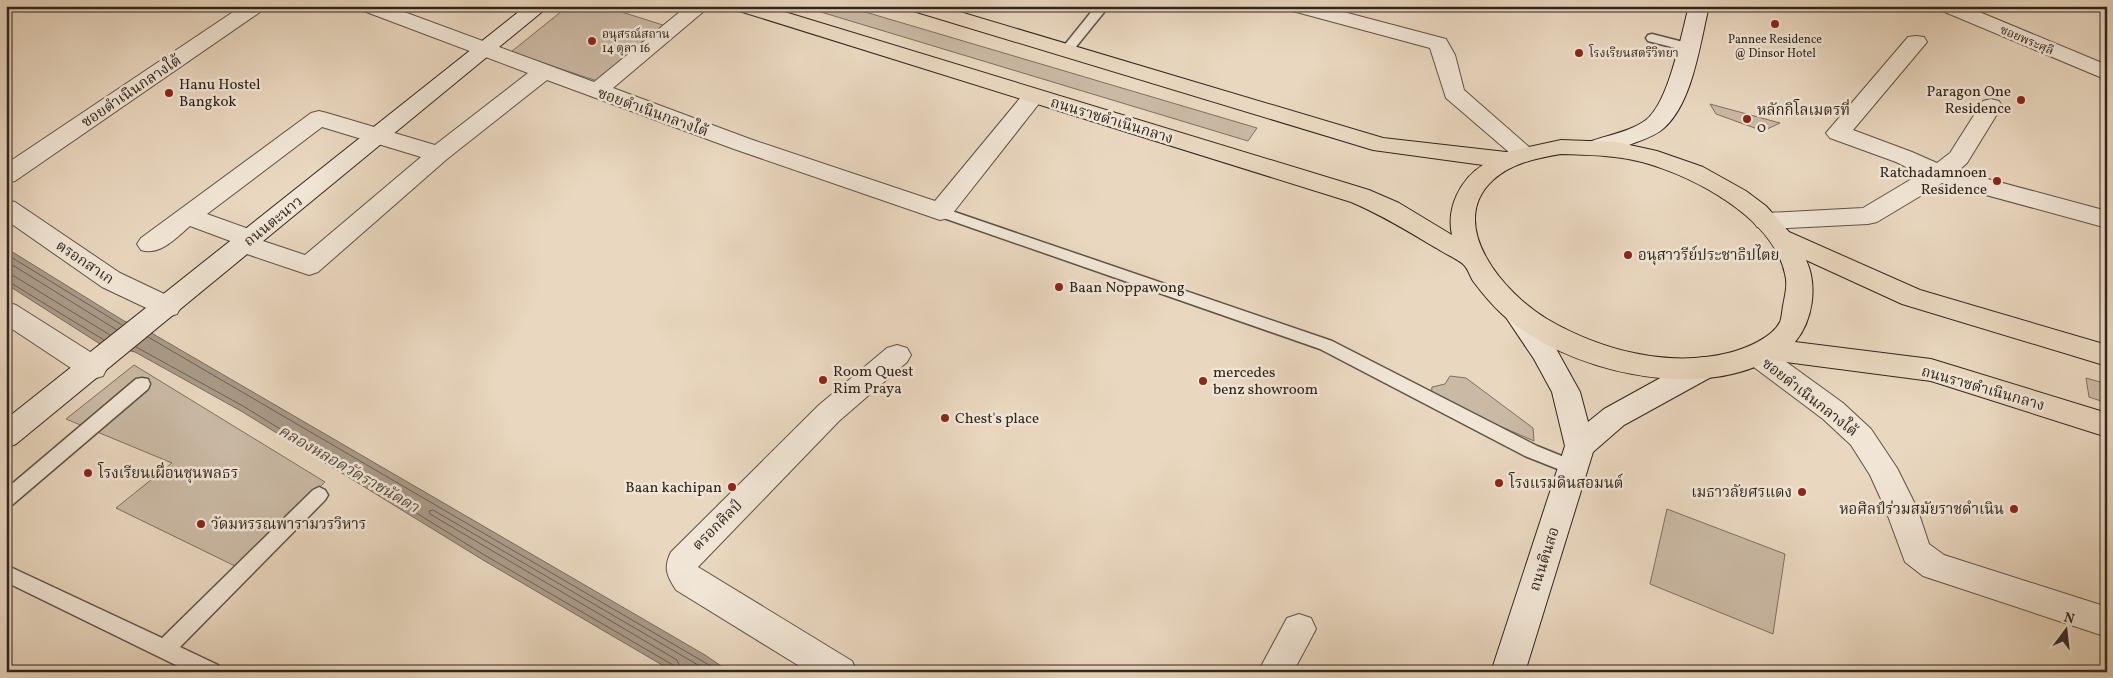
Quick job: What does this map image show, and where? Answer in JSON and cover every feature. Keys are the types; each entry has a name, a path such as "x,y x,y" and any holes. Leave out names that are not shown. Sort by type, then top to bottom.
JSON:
{"main road":[{"name":"ถนนราชดำเนินกลาง","path":"743,6 1360,196 1390,209 1470,257"},
{"path":"917,6 1381,145 1439,154 1517,157"},
{"path":"1774,230 1799,273 1799,294 1792,324 1762,352 1732,364 1703,368 1641,366 1586,351 1547,332 1514,310 1487,284 1470,257 1463,234 1463,210 1476,184 1491,170 1517,157 1561,147 1597,147 1649,156 1700,175 1738,197 1774,230 1911,297 2107,356"},
{"name":"ถนนราชดำเนินกลาง","path":"1762,352 1931,370 2107,425"}],"street":[{"name":"ซอยดำเนินกลางใต้","path":"6,175 256,6"},
{"name":"ซอยดำเนินกลางใต้","path":"368,6 742,144 940,212"},
{"name":"ถนนตะนาว","path":"6,436 145,326 539,6"},
{"path":"596,91 700,6"},
{"path":"1296,6 1438,44 1444,55 1454,93 1517,157"},
{"path":"1597,147 1654,125 1665,116 1682,71 1699,6"},
{"name":"ซอยพระศุลี","path":"1947,6 2107,73"},
{"path":"1916,42 1838,133 1904,157 1939,174 2107,220"},
{"path":"187,216 309,266 439,154 544,72"},
{"path":"940,212 1034,96"},
{"path":"1774,230 1868,216 1939,174 1959,158 1991,106"},
{"path":"150,244 319,118 439,154"},
{"name":"ตรอกสาเก","path":"6,208 111,280 168,307"},
{"path":"1514,310 1544,352 1566,392 1576,457"},
{"path":"6,312 101,361"},
{"name":"ซอยดำเนินกลางใต้","path":"1762,352 1860,437 1882,468 1901,508 1916,552 1934,566 2107,622"},
{"name":"ตรอกศิลป์","path":"840,672 688,580 681,570 682,562 829,412 897,355"},
{"path":"1576,457 1614,417 1703,368"},
{"name":"ถนนดินสอ","path":"1508,672 1576,457"},
{"path":"1275,672 1300,629"}],"lane":[{"path":"1066,50 1103,6"},
{"path":"1652,38 1687,47"},
{"path":"940,212 1326,345 1531,451 1576,457"},
{"path":"6,500 142,384"},
{"path":"165,649 319,495"},
{"path":"6,573 211,672"}],"shaded area":[{"path":"568,6 603,6 669,27 600,82 511,52"},
{"path":"801,6 845,6 1257,128 1248,141"},
{"path":"1710,104 1780,123 1763,131 1716,114"},
{"path":"134,365 325,482 235,566 116,508 172,463 66,419"},
{"path":"1450,376 1466,378 1533,428 1534,441 1431,396 1432,387 1445,384"},
{"path":"2086,378 2107,384 2107,403 2089,397"},
{"path":"1667,509 1785,554 1773,634 1650,584"}],"water":[{"name":"คลองหลอดวัดราชนัดดา","path":"6,248 124,321 148,331 705,655 730,672 674,672 483,560 241,411 135,352 100,344 6,284"}],"place":[{"name":"Pannee Residence @ Dinsor Hotel","path":"1775,24"},
{"name":"อนุสรณ์สถาน 14 ตุลา 16","path":"592,41"},
{"name":"โรงเรียนสตรีวิทยา","path":"1579,53"},
{"name":"Hanu Hostel Bangkok","path":"169,93"},
{"name":"Paragon One Residence","path":"2021,100"},
{"name":"หลักกิโลเมตรที่ 0","path":"1747,119"},
{"name":"Ratchadamnoen Residence","path":"1997,181"},
{"name":"อนุสาวรีย์ประชาธิปไตย","path":"1628,255"},
{"name":"Baan Noppawong","path":"1059,287"},
{"name":"Room Quest Rim Praya","path":"823,380"},
{"name":"mercedes benz showroom","path":"1203,381"},
{"name":"Chest's place","path":"945,418"},
{"name":"โรงเรียนเผื่อนชุนพลธร","path":"88,473"},
{"name":"โรงแรมดินสอมนต์","path":"1499,483"},
{"name":"Baan kachipan","path":"732,487"},
{"name":"เมธาวลัยศรแดง","path":"1802,492"},
{"name":"หอศิลป์ร่วมสมัยราชดำเนิน","path":"2014,509"},
{"name":"วัดมหรรณพารามวรวิหาร","path":"201,524"}]}
